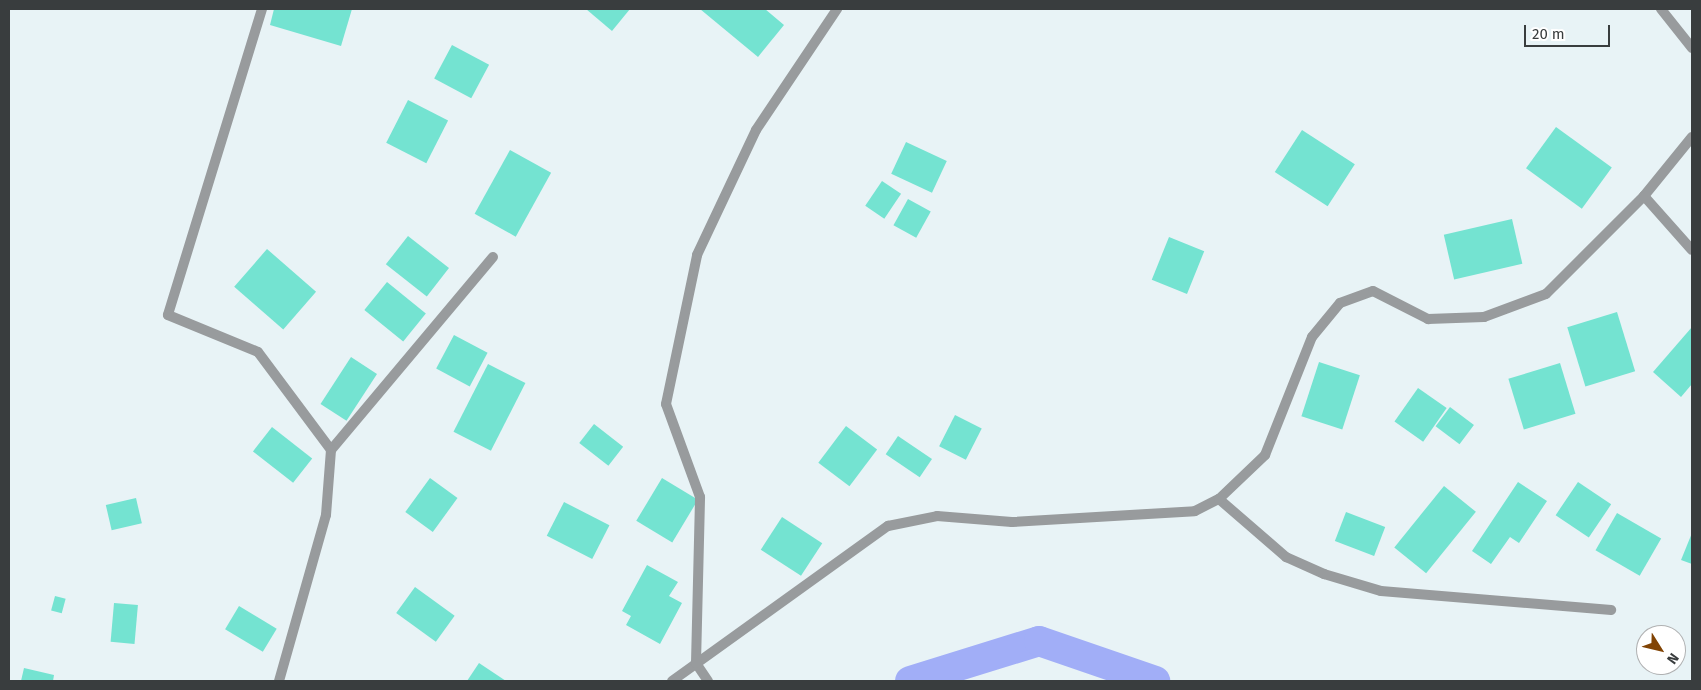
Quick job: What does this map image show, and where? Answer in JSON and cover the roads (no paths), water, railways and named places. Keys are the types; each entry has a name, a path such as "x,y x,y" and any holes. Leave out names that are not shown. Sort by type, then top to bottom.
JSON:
{"street":[{"path":"262,9 168,314 258,352 331,450"},
{"path":"708,681 696,662 700,497 666,404 697,255 756,130 838,9"},
{"path":"1661,9 1692,48"},
{"path":"672,681 888,526 937,516 1012,522 1195,511 1219,499 1265,455 1312,337 1340,303 1373,291 1428,319 1484,317 1546,294 1644,196 1692,137"},
{"path":"1644,196 1692,250"},
{"path":"279,681 326,516 331,450 493,257"},
{"path":"1219,499 1286,557 1324,574 1381,591 1611,610"}],"waterway":[{"path":"910,681 1039,641 1155,681"}]}
